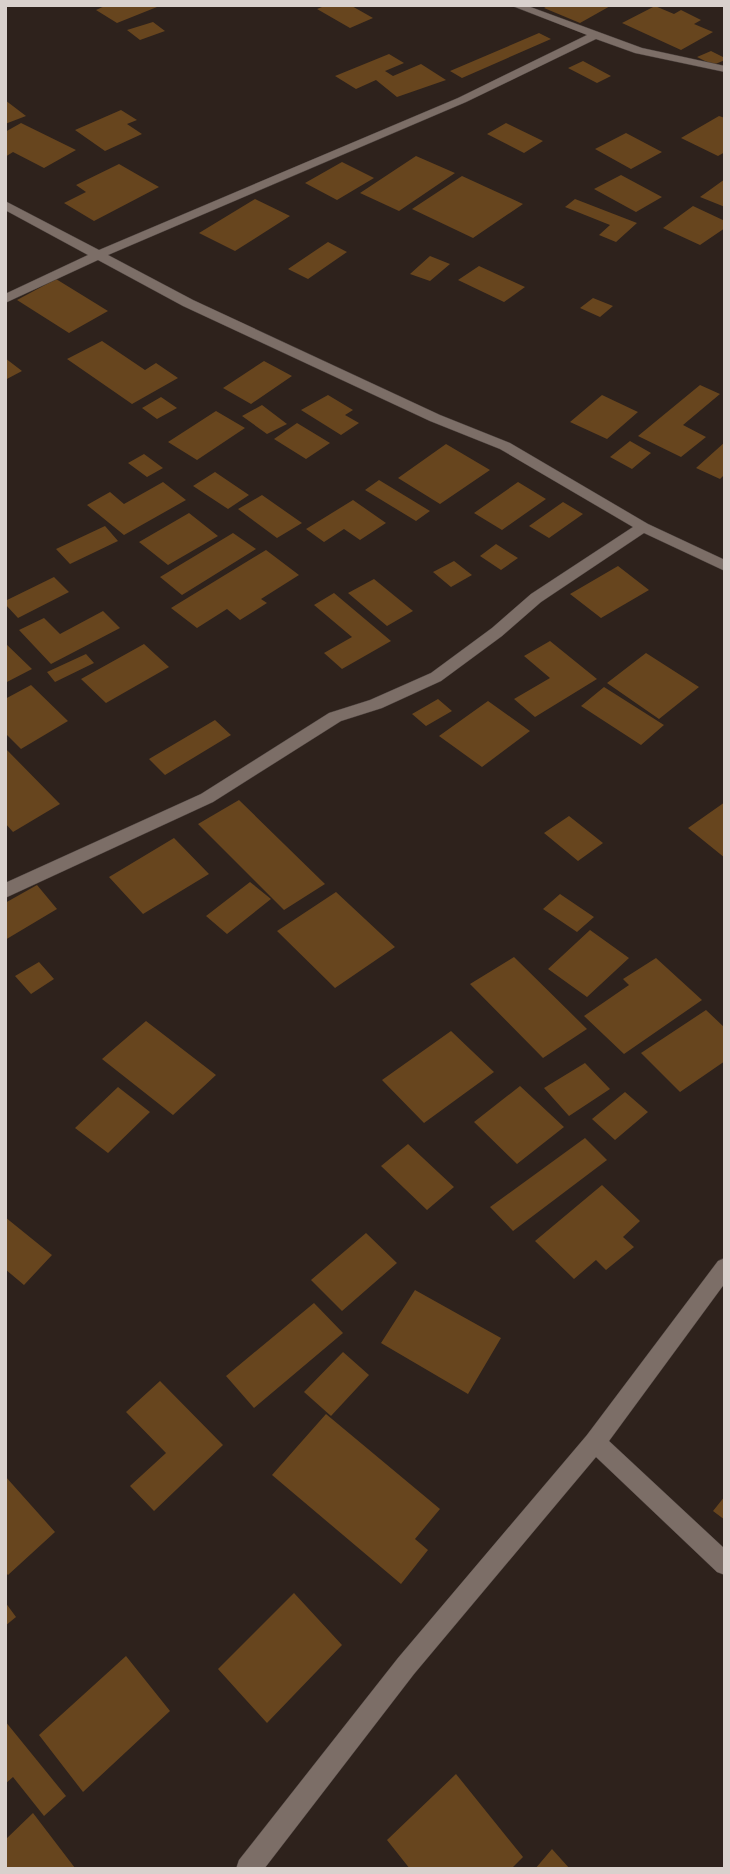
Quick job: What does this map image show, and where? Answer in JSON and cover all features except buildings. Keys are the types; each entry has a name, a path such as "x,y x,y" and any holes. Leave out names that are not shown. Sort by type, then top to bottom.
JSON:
{"street":[{"path":"514,5 639,51 725,69"},
{"path":"5,299 46,277 462,100 594,36"},
{"path":"5,205 225,320 435,418 505,446 643,527 725,566"},
{"path":"5,891 207,798 335,718 376,704 436,677 497,632 536,598 643,527"},
{"path":"248,1869 405,1666 596,1442 725,1267"},
{"path":"596,1442 725,1564"}]}
